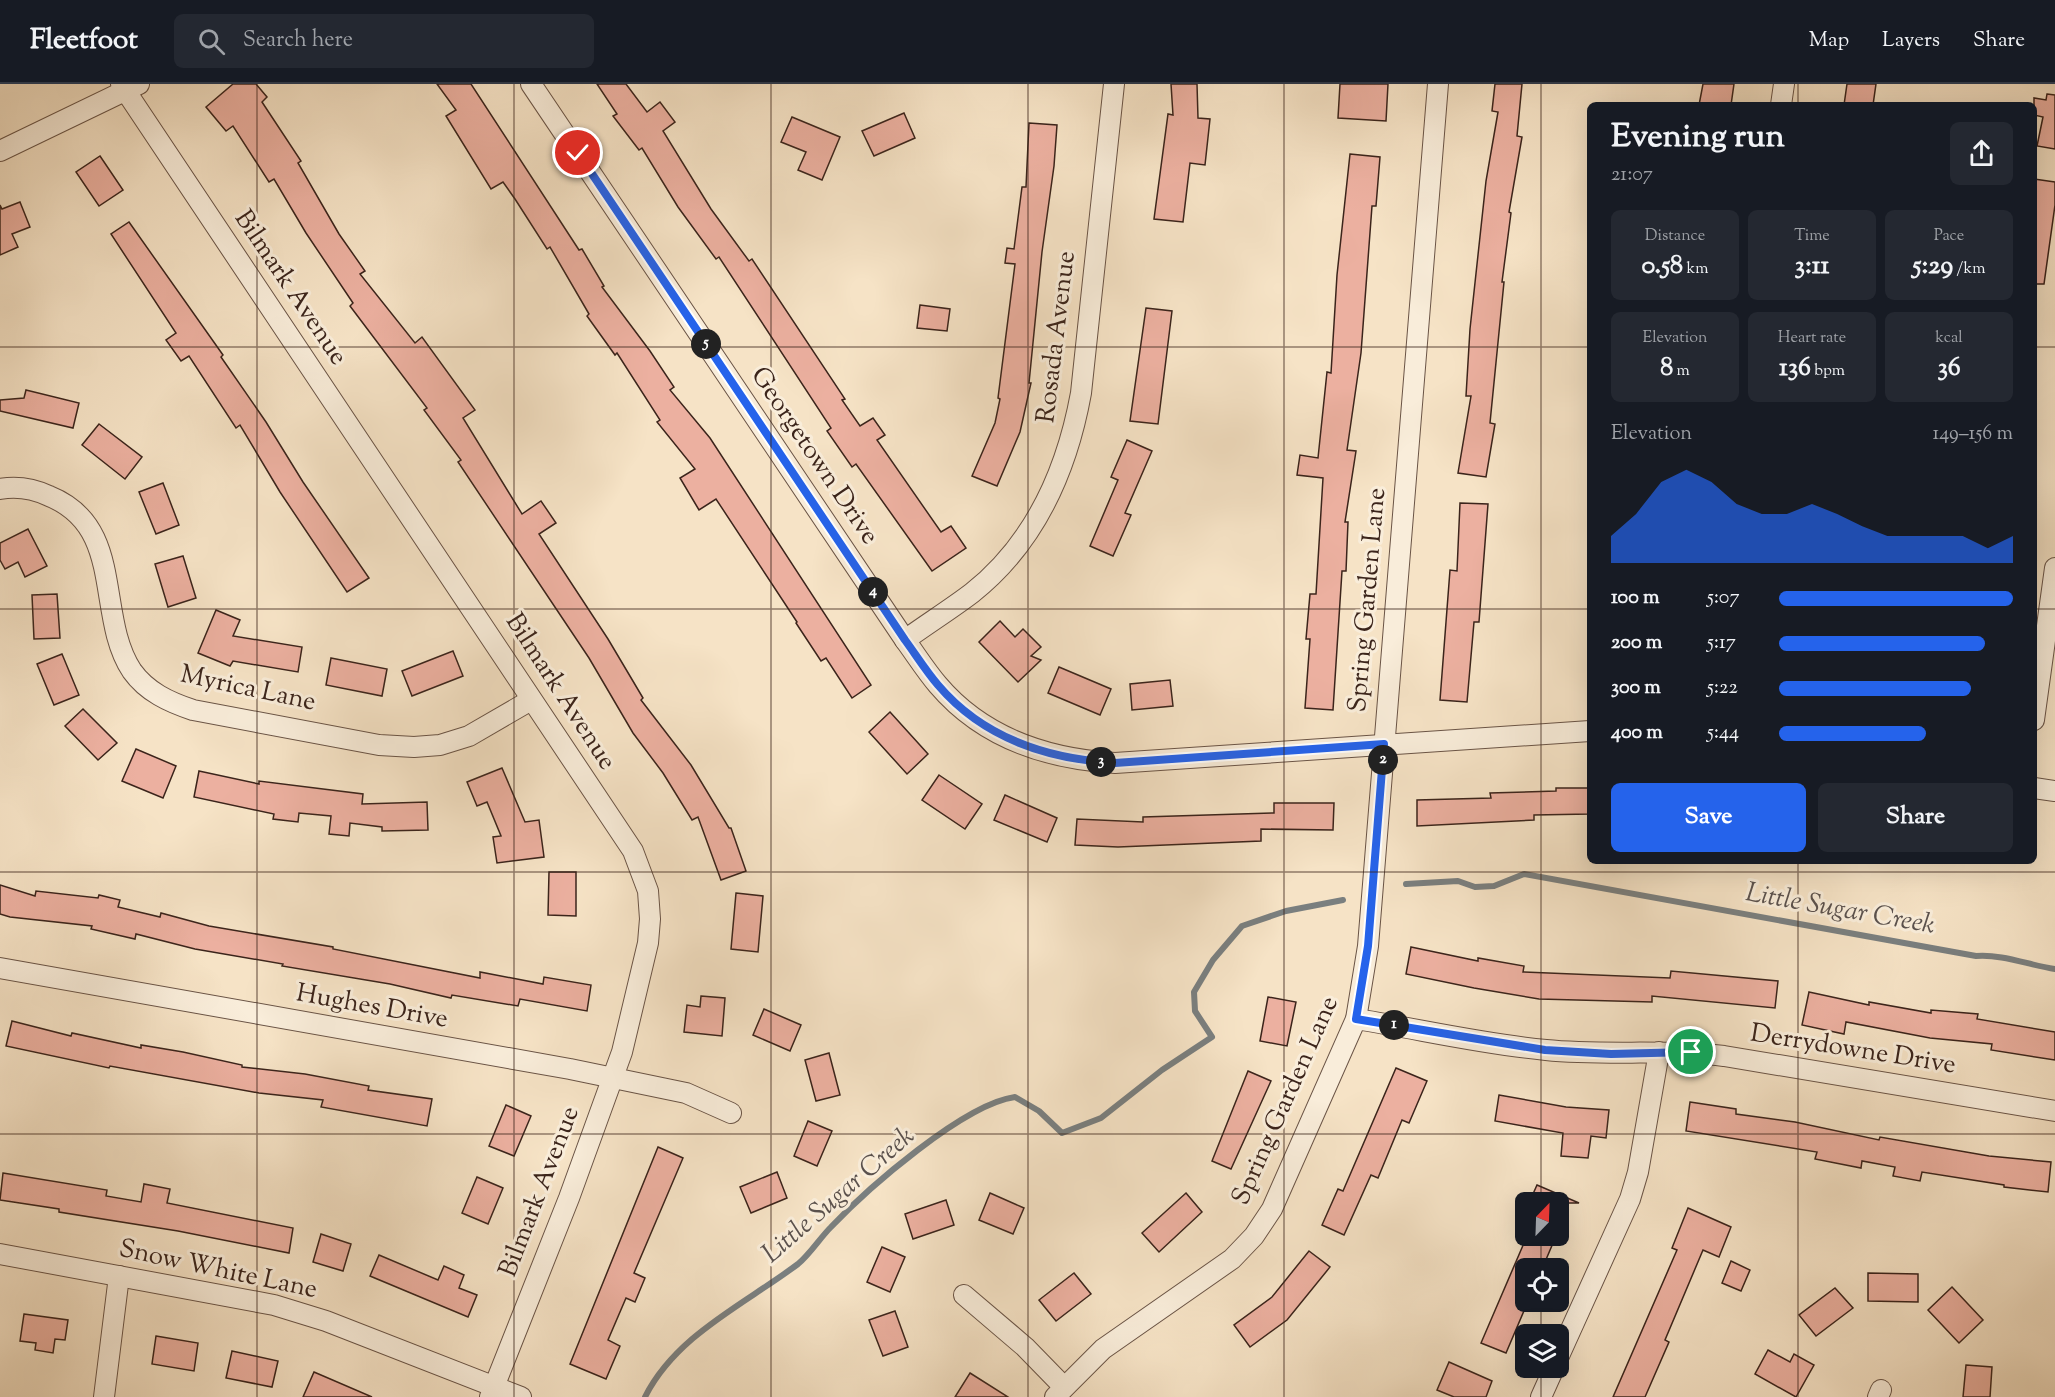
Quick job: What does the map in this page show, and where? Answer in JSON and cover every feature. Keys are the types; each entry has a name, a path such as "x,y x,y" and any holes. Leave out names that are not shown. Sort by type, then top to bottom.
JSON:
{"street":[{"name":"Georgetown Drive","path":"531,84 905,640 939,686 966,712 996,732 1028,747 1080,761 1115,763 1587,731"},
{"name":"Rosada Avenue","path":"905,640 973,592 1001,566 1033,526 1053,491 1073,433 1080,393 1114,84"},
{"name":"Spring Garden Lane","path":"1059,1392 1103,1349 1232,1259 1254,1236 1272,1209 1356,1019 1368,946 1438,84"},
{"path":"1781,102 1784,84"},
{"path":"0,151 128,86"},
{"name":"Bilmark Avenue","path":"128,86 531,700 633,851 648,891 650,919 648,943 622,1052 492,1392"},
{"name":"Myrica Lane","path":"0,489 27,489 58,499 75,512 89,528 102,557 121,648 140,680 170,702 193,710 379,745 414,747 440,745 469,736 531,700"},
{"path":"2037,698 2055,568"},
{"path":"2037,788 2055,791"},
{"name":"Hughes Drive","path":"0,968 686,1093 731,1113"},
{"name":"Derrydowne Drive","path":"1356,1019 1545,1050 1611,1054 1691,1052 1724,1056 2055,1111"},
{"path":"1569,1334 1630,1199 1638,1172 1659,1053"},
{"name":"Snow White Lane","path":"0,1254 240,1297 326,1321 492,1392 521,1397"},
{"path":"104,1397 119,1276"},
{"path":"964,1295 1025,1347 1059,1392"},
{"path":"1541,1397 1550,1378"}],"building":[{"path":"233,84 256,84 267,97 262,102 301,161 298,163 339,234 365,271 360,274 415,343 422,337 475,410 463,418 522,514 541,501 556,523 539,534 608,639 643,698 641,700 691,765 731,828 746,871 721,880 698,817 692,820 663,773 633,733 589,658 458,462 461,460 424,410 427,408 350,306 353,303 306,233 274,179 269,182 233,126 226,131 206,107"},
{"path":"437,84 471,84 579,250 582,249 604,286 602,287 674,387 670,390 710,438 871,685 852,698 826,658 821,661 716,499 699,510 680,478 695,469 657,422 660,420 617,353 615,355 587,316 589,314 550,247 547,249 503,182 491,189 446,116 456,110"},
{"path":"597,84 626,84 647,112 660,102 675,122 663,131 711,209 749,261 752,259 845,399 842,400 860,426 873,418 885,435 877,440 941,532 951,526 966,548 932,571 856,464 852,467 827,431 831,428 719,257 716,259 678,207 642,148 639,150 613,116 617,114"},
{"path":"1171,84 1197,84 1198,118 1210,119 1205,165 1190,163 1183,222 1154,219 1168,114 1173,115"},
{"path":"1340,84 1388,84 1386,121 1338,118"},
{"path":"1495,84 1522,84 1517,136 1522,137 1509,212 1511,213 1502,282 1504,282 1490,423 1495,424 1486,477 1458,473 1471,396 1466,396 1470,329 1486,181 1498,112 1492,111"},
{"path":"1703,84 1734,84 1731,102 1700,102"},
{"path":"1847,84 1876,84 1873,102 1844,102"},
{"path":"2047,94 2055,95 2055,149 2037,146 2043,117 2037,116 2037,102 2034,102 2034,98 2046,100"},
{"path":"904,113 915,138 874,156 862,131"},
{"path":"792,117 840,137 822,180 798,170 806,152 781,142"},
{"path":"1029,123 1057,125 1054,166 1042,252 1029,383 1031,383 1020,432 997,486 972,476 995,423 1000,399 998,398 1015,264 1005,263 1007,248 1014,249 1022,187 1026,187"},
{"path":"1350,154 1380,157 1376,206 1372,206 1361,353 1347,450 1356,451 1345,522 1348,522 1346,571 1342,571 1333,710 1305,708 1310,639 1306,639 1310,594 1316,594 1323,478 1297,475 1300,455 1318,458 1327,372 1331,373 1337,275"},
{"path":"100,156 123,190 99,206 76,172"},
{"path":"2037,179 2055,182 2055,205 2044,284 2037,284"},
{"path":"20,202 30,227 12,234 18,247 0,255 0,205 2,209"},
{"path":"129,222 223,355 221,357 369,578 347,592 280,492 240,425 236,428 189,356 181,361 166,340 176,333 111,234"},
{"path":"920,305 950,309 947,331 917,328"},
{"path":"1146,308 1172,311 1158,424 1130,421"},
{"path":"26,390 79,403 73,428 0,411 0,400 24,398"},
{"path":"99,424 142,457 125,479 82,445"},
{"path":"1127,440 1152,451 1125,513 1131,515 1113,556 1090,546 1118,480 1111,477"},
{"path":"163,483 179,525 156,534 139,492"},
{"path":"1460,503 1488,504 1479,622 1474,622 1467,702 1440,700 1450,570 1457,571"},
{"path":"28,529 47,566 25,577 18,562 5,569 0,560 0,543"},
{"path":"183,556 196,598 168,607 155,564"},
{"path":"57,594 60,638 34,639 32,595"},
{"path":"216,610 240,620 233,636 302,647 298,672 233,661 230,666 198,653"},
{"path":"1000,621 1015,637 1023,629 1041,647 1031,656 1041,660 1018,682 979,642"},
{"path":"453,651 463,676 412,696 402,671"},
{"path":"62,654 79,695 54,705 37,664"},
{"path":"331,658 387,669 382,696 326,685"},
{"path":"1059,667 1111,689 1100,715 1048,693"},
{"path":"1170,680 1173,706 1132,710 1130,684"},
{"path":"83,709 117,743 98,760 65,726"},
{"path":"890,712 928,754 907,774 869,732"},
{"path":"136,749 176,766 163,798 122,781"},
{"path":"502,768 525,822 539,820 544,857 497,863 493,837 501,836 487,802 477,806 467,782"},
{"path":"199,771 259,784 259,781 363,794 362,804 427,802 428,830 382,831 382,827 350,823 349,836 329,834 331,816 299,813 298,822 273,819 274,814 194,797"},
{"path":"939,775 982,804 965,829 922,800"},
{"path":"1556,788 1587,788 1587,814 1534,815 1534,820 1417,826 1417,800 1491,798 1490,793 1556,791"},
{"path":"1005,795 1057,818 1047,842 994,820"},
{"path":"1274,803 1334,803 1333,830 1261,829 1261,841 1118,847 1075,845 1077,819 1143,822 1143,817 1274,813"},
{"path":"549,872 576,872 576,916 548,915"},
{"path":"0,885 35,896 36,891 98,898 99,895 120,900 118,907 160,917 161,913 209,926 333,947 333,949 480,978 480,972 543,984 544,977 591,985 587,1011 520,999 518,1006 452,995 451,998 390,984 195,949 136,934 135,939 91,929 92,926 10,917 0,914"},
{"path":"736,893 763,896 758,952 731,949"},
{"path":"1411,947 1478,961 1478,958 1524,966 1523,972 1670,978 1671,971 1778,981 1775,1008 1652,996 1652,1002 1539,999 1406,974"},
{"path":"1809,992 1869,1005 1869,1002 1931,1013 1931,1010 1978,1014 1977,1019 2055,1032 2055,1060 1991,1050 1992,1044 1930,1038 1846,1022 1844,1034 1802,1025"},
{"path":"701,996 725,998 722,1036 684,1032 687,1005 700,1007"},
{"path":"1268,997 1296,1002 1287,1046 1260,1041"},
{"path":"764,1009 801,1025 790,1051 753,1035"},
{"path":"12,1021 71,1036 72,1033 141,1048 141,1045 183,1052 242,1065 242,1067 305,1074 369,1086 368,1090 432,1099 427,1126 321,1107 323,1100 259,1093 110,1066 109,1068 6,1046"},
{"path":"829,1053 840,1095 816,1101 805,1060"},
{"path":"1396,1068 1427,1081 1409,1123 1402,1120 1378,1178 1371,1175 1344,1235 1322,1225 1338,1189 1343,1191"},
{"path":"1248,1071 1271,1081 1231,1169 1212,1161"},
{"path":"1499,1095 1566,1107 1609,1110 1606,1138 1591,1136 1588,1158 1561,1156 1563,1133 1495,1121"},
{"path":"1690,1102 1736,1109 1736,1114 1795,1122 1879,1140 1880,1137 1989,1156 2051,1162 2048,1192 2004,1187 2004,1185 1922,1172 1920,1181 1893,1176 1895,1167 1862,1161 1861,1168 1815,1159 1817,1152 1686,1131"},
{"path":"506,1105 531,1116 514,1156 489,1146"},
{"path":"808,1121 832,1131 817,1166 794,1156"},
{"path":"658,1147 683,1158 634,1273 645,1278 635,1302 626,1298 608,1340 620,1346 606,1379 570,1364"},
{"path":"777,1172 787,1198 751,1213 740,1187"},
{"path":"3,1173 107,1190 106,1196 141,1202 144,1184 170,1189 167,1203 293,1228 289,1253 0,1200"},
{"path":"477,1177 503,1188 488,1224 462,1213"},
{"path":"1537,1185 1553,1192 1534,1192"},
{"path":"990,1193 1024,1208 1013,1234 979,1220"},
{"path":"1186,1193 1202,1212 1159,1252 1142,1233"},
{"path":"946,1200 954,1225 913,1239 905,1214"},
{"path":"1688,1208 1731,1227 1719,1257 1703,1250 1665,1340 1669,1342 1645,1397 1613,1397 1677,1250 1672,1248"},
{"path":"321,1234 351,1244 343,1271 313,1262"},
{"path":"1523,1246 1552,1246 1547,1258 1518,1258"},
{"path":"882,1247 905,1257 890,1292 867,1282"},
{"path":"1309,1251 1330,1267 1287,1320 1250,1347 1234,1325 1272,1297"},
{"path":"379,1255 438,1280 444,1266 464,1275 459,1288 477,1295 468,1317 370,1276"},
{"path":"1731,1261 1750,1270 1741,1291 1722,1283"},
{"path":"1515,1264 1515,1312 1523,1312 1518,1324 1515,1324 1515,1332 1506,1353 1481,1343"},
{"path":"1074,1273 1091,1294 1056,1321 1039,1300"},
{"path":"1868,1273 1918,1274 1918,1302 1868,1301"},
{"path":"1952,1287 1983,1320 1959,1343 1928,1310"},
{"path":"1835,1288 1853,1308 1816,1336 1799,1315"},
{"path":"895,1311 908,1347 883,1356 869,1320"},
{"path":"24,1314 68,1320 65,1340 55,1339 53,1353 35,1350 36,1343 20,1341"},
{"path":"156,1336 198,1343 194,1371 152,1364"},
{"path":"1768,1350 1790,1362 1794,1354 1814,1365 1796,1397 1755,1374"},
{"path":"232,1351 278,1361 272,1387 226,1378"},
{"path":"1449,1362 1492,1381 1486,1397 1454,1397 1437,1390"},
{"path":"1966,1365 1992,1367 1990,1397 1963,1397"},
{"path":"314,1372 372,1397 303,1397"},
{"path":"970,1373 1008,1397 955,1397"}],"waterway":[{"name":"Little Sugar Creek","path":"1406,884 1458,881 1475,887 1494,886 1524,874 1976,956 2006,958 2055,969"},
{"name":"Little Sugar Creek","path":"645,1397 658,1375 693,1338 798,1264 868,1191 944,1131 994,1103 1015,1097 1039,1111 1062,1133 1101,1118 1162,1070 1212,1037 1195,1011 1194,992 1213,960 1242,926 1286,911 1343,900"}],"route":[{"path":"578,153 905,640 939,686 966,712 996,732 1028,747 1080,761 1115,763 1384,744 1368,946 1356,1019 1545,1050 1611,1054 1691,1052"}]}
